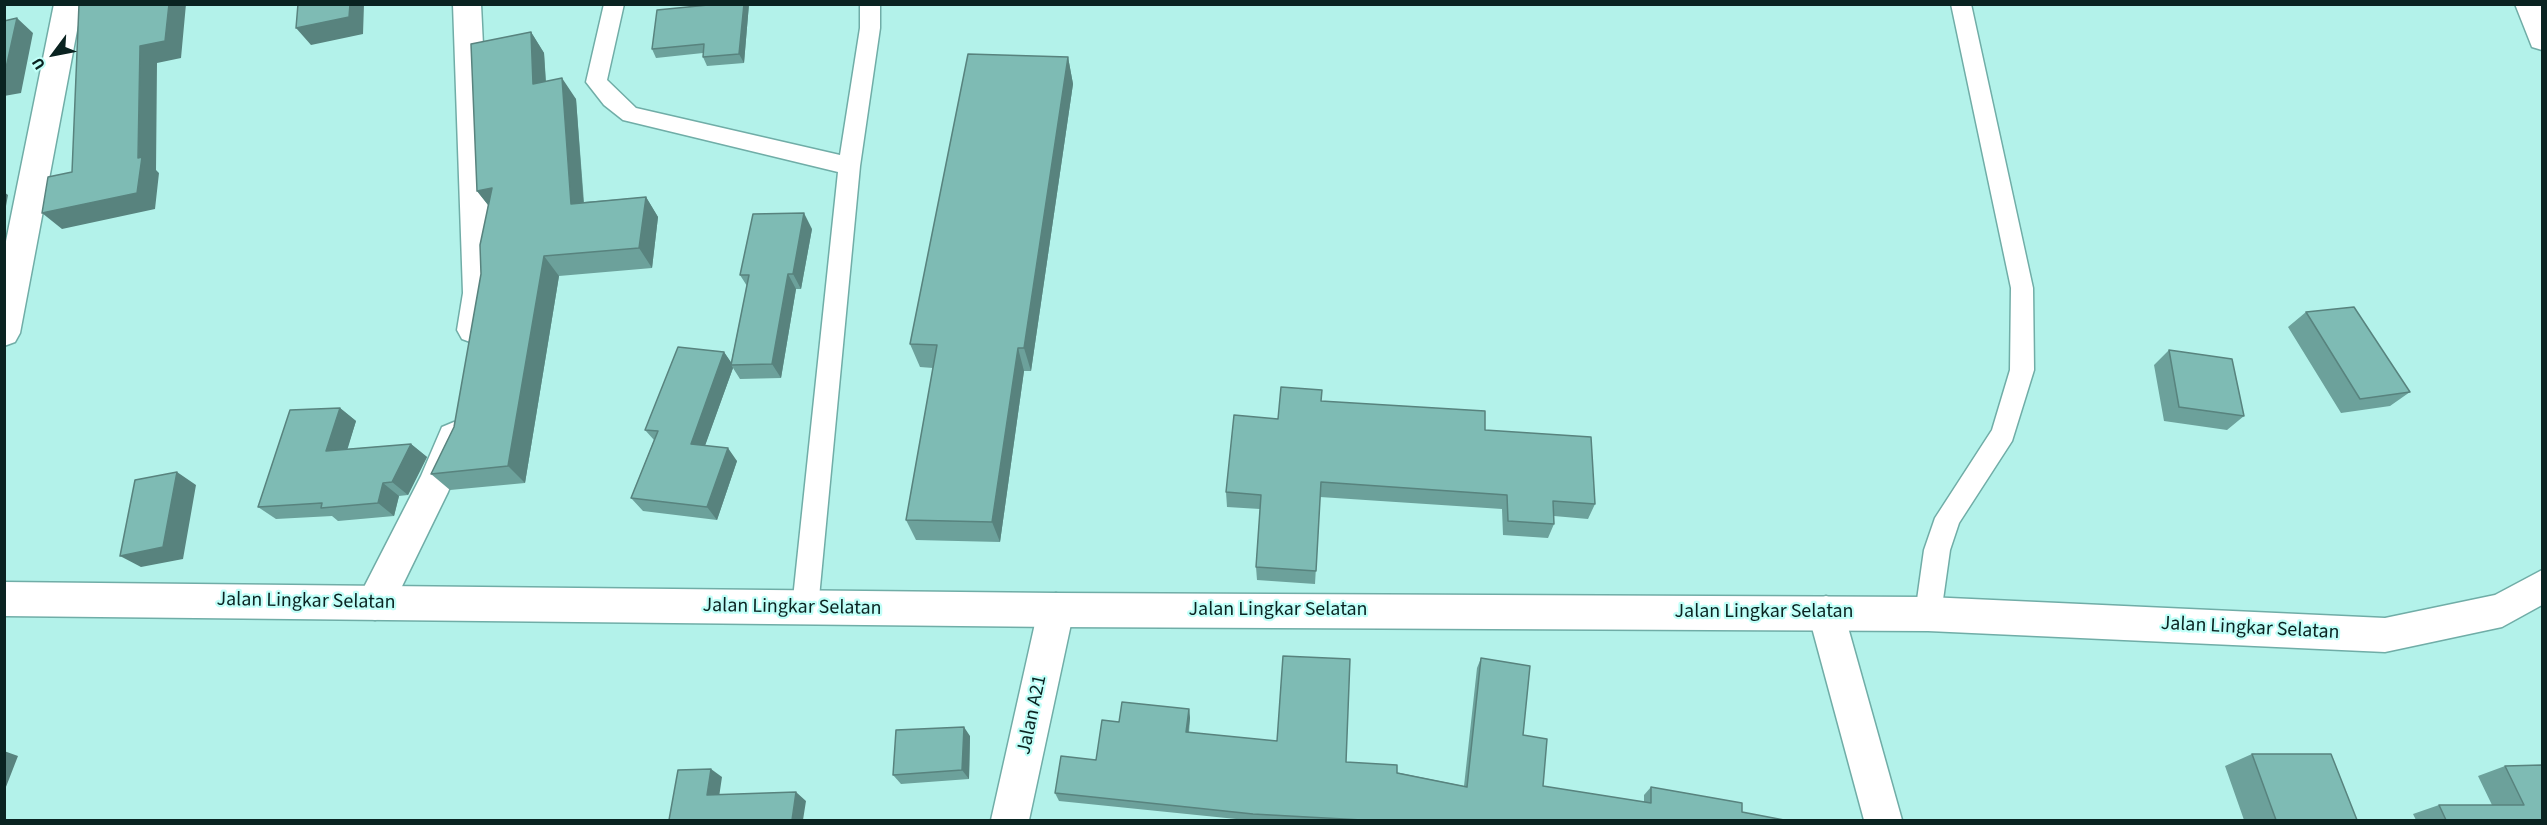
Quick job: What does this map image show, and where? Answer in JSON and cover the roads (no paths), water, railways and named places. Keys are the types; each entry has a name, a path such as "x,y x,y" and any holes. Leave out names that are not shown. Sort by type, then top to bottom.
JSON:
{"main road":[{"path":"4,333 68,4"},
{"path":"467,4 479,293 467,363"},
{"path":"2528,4 2542,40"},
{"path":"375,603 453,444 459,409"},
{"name":"Jalan Lingkar Selatan","path":"4,598 805,608 1928,614 2385,635 2502,610 2542,586"},
{"name":"Jalan A21","path":"1010,820 1056,610"},
{"path":"1826,613 1883,820"}],"lane":[{"path":"614,4 597,82 611,99 630,114 849,166"},
{"path":"805,608 849,166 870,28 870,4"},
{"path":"1928,614 1937,550 1948,518 2003,434 2022,370 2022,288 1961,4"}]}
